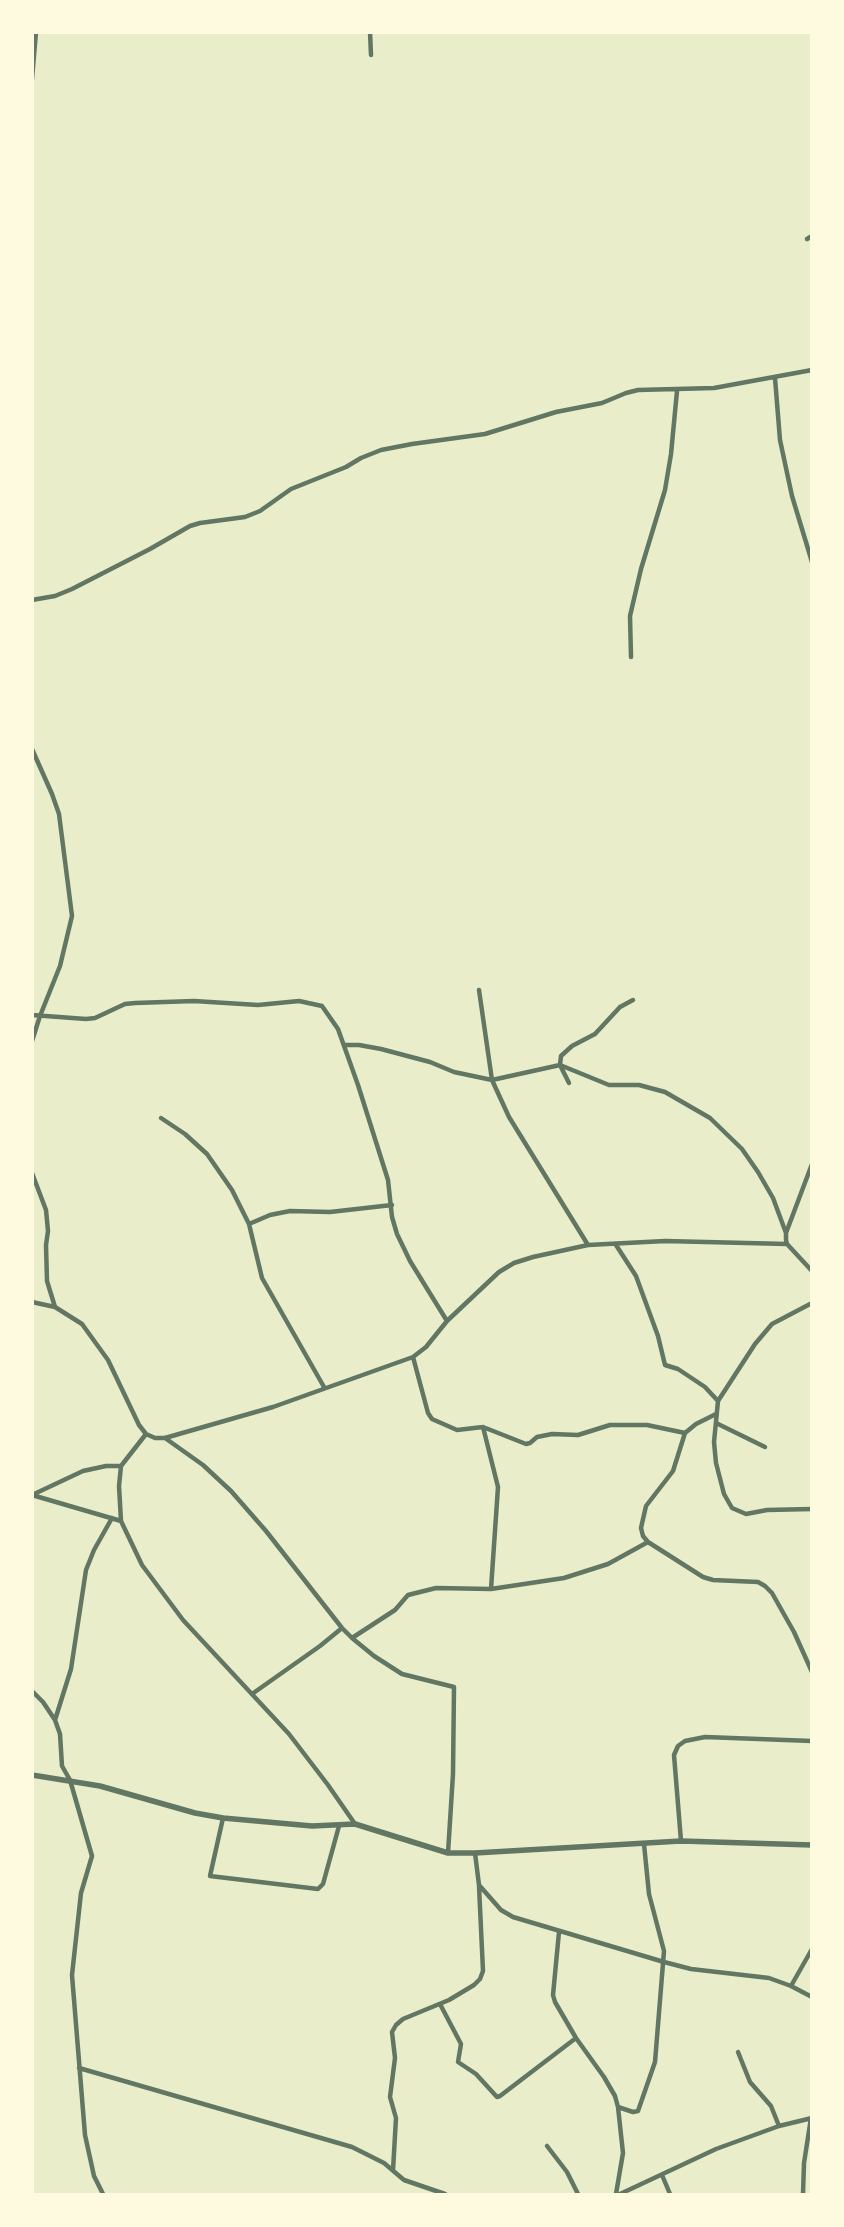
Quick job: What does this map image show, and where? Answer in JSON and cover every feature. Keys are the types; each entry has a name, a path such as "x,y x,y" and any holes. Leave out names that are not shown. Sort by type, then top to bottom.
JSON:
{"street":[{"path":"32,79 36,32"},
{"path":"370,32 371,55"},
{"path":"32,600 55,596 72,589 190,526 245,517 260,510 291,489 346,467 381,450 485,434 556,412 602,403 638,390 677,391 714,388 812,370"},
{"path":"775,378 780,440 792,496 812,562"},
{"path":"632,657 630,616 641,570 665,490 671,454 677,391"},
{"path":"32,749 52,794 58,814 72,910 60,966 32,1041"},
{"path":"478,990 492,1080 509,1117 588,1245"},
{"path":"569,1083 560,1065 561,1056 572,1046 595,1034 620,1007 632,1000"},
{"path":"32,1015 86,1019 125,1004 202,1001 258,1005 299,1001 318,1004 324,1008 338,1029 344,1045 388,1180 392,1217 400,1242 447,1322"},
{"path":"344,1045 381,1048 430,1062 454,1072 492,1080 560,1065 610,1085 626,1084 652,1087 675,1097 710,1118 742,1149 773,1198 786,1234 787,1244 812,1271"},
{"path":"161,1118 185,1134 216,1164 249,1224 262,1278 324,1387"},
{"path":"786,1234 812,1164"},
{"path":"32,1173 46,1210 48,1231 46,1245 47,1281 55,1307"},
{"path":"249,1224 270,1215 290,1211 330,1212 392,1204"},
{"path":"32,1302 55,1307 82,1324 96,1341 118,1378 139,1425 146,1434 155,1438 165,1438 273,1407 324,1387 413,1357 426,1347 447,1322 499,1272 514,1263 546,1253 588,1245 616,1245 681,1240 787,1244"},
{"path":"616,1245 636,1276 658,1336 665,1365 678,1369 705,1387 718,1401"},
{"path":"812,1303 777,1320 764,1331 718,1401 714,1442 716,1463 724,1494 732,1508 746,1514 767,1510 812,1509"},
{"path":"413,1357 429,1416 454,1429 483,1428 528,1444 537,1437 552,1434 578,1435 610,1425 647,1425 685,1434"},
{"path":"716,1414 696,1424 685,1434 674,1471 646,1506 641,1528 643,1536 648,1542 703,1577 713,1580 758,1582 765,1586 772,1593 794,1632 812,1672"},
{"path":"716,1423 765,1447"},
{"path":"483,1428 498,1488 490,1589"},
{"path":"146,1434 121,1466 119,1486 121,1521 142,1565 183,1620 252,1694 306,1756 355,1824"},
{"path":"165,1438 202,1465 231,1491 266,1531 342,1628 352,1638 374,1656 402,1674 454,1687 448,1853"},
{"path":"32,1495 83,1471 106,1466 121,1466"},
{"path":"32,1495 121,1521"},
{"path":"55,1720 71,1670 86,1570 94,1550 112,1518"},
{"path":"352,1638 395,1610 408,1595 436,1588 490,1589 564,1578 608,1564 648,1542"},
{"path":"252,1694 342,1628"},
{"path":"32,1692 43,1702 55,1720 60,1734 62,1766 70,1780 92,1856 81,1893 72,1975 85,2135 94,2176 104,2194"},
{"path":"680,1841 674,1755 678,1746 685,1741 705,1738 812,1741"},
{"path":"32,1775 70,1780 223,1818 312,1826 355,1824 448,1853 680,1841 812,1845"},
{"path":"223,1818 210,1876 318,1889 323,1884 339,1826"},
{"path":"618,2107 633,2112 638,2111 655,2062 664,1962 663,1943 649,1894 644,1844"},
{"path":"393,2170 396,2118 390,2097 395,2058 392,2032 403,2018 440,2004 474,1985 483,1971 475,1853"},
{"path":"478,1885 501,1910 513,1917 664,1962 691,1968 761,1976 791,1986 812,1996"},
{"path":"560,1932 553,1995 558,2010 615,2096 623,2152 618,2194"},
{"path":"791,1986 812,1949"},
{"path":"440,2004 461,2044 458,2062 476,2074 497,2097 576,2038"},
{"path":"738,2052 750,2082 771,2106 779,2126"},
{"path":"79,2068 352,2147 374,2156 407,2182 445,2194"},
{"path":"618,2194 716,2149 779,2126 811,2118 804,2163 803,2194"},
{"path":"547,2146 567,2172 578,2194"},
{"path":"662,2175 670,2194"}]}
